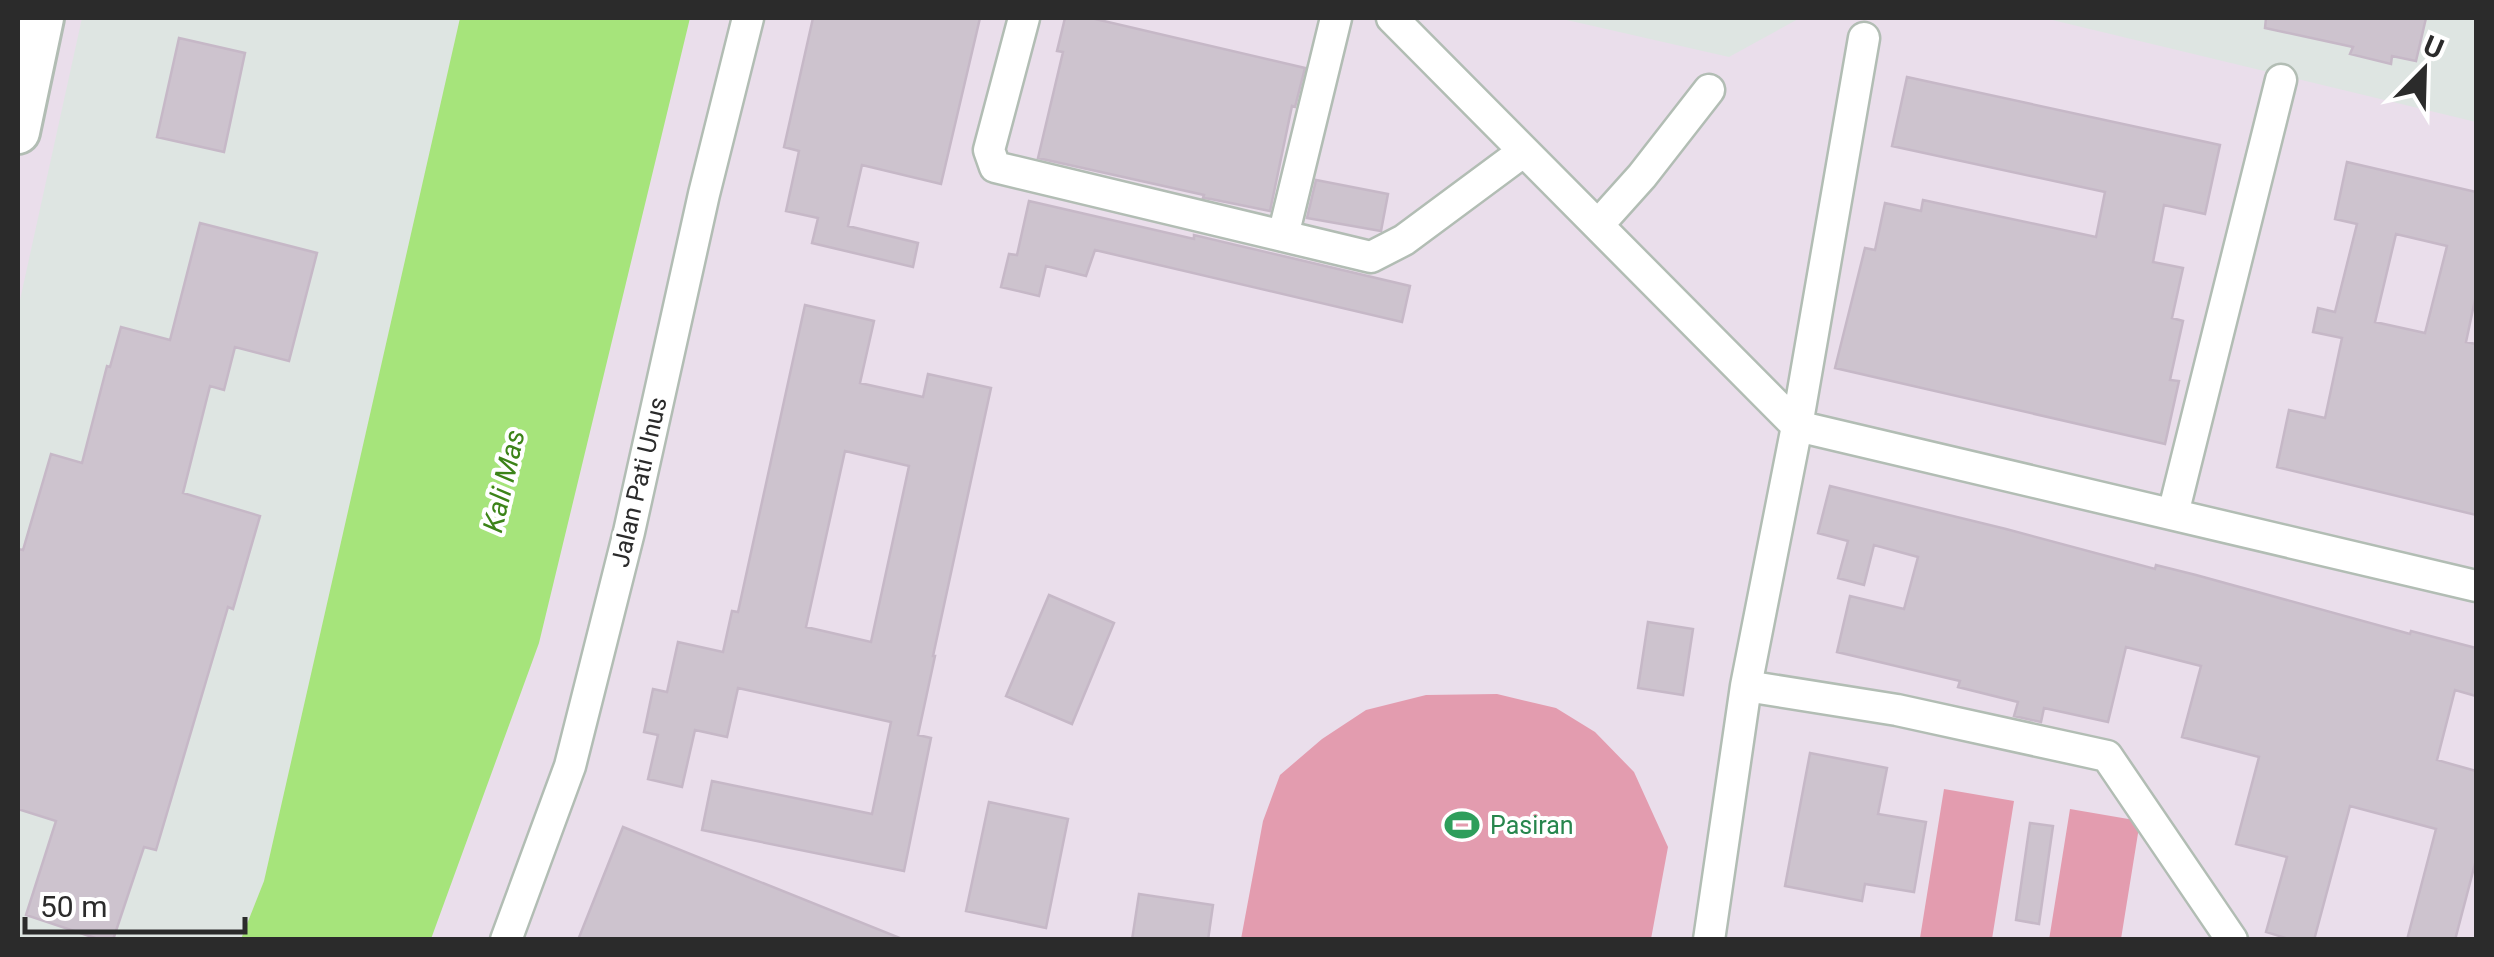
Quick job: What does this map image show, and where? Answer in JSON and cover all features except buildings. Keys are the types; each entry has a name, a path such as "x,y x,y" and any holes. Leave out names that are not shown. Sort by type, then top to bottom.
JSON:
{"street":[{"path":"18,132 42,18"},
{"name":"Jalan Pati Unus","path":"506,940 570,766 629,532 704,194 748,18"},
{"path":"1024,18 989,150 995,167 1371,257 1404,240 1524,150"},
{"path":"1283,236 1336,18"},
{"path":"1392,18 1797,426 2476,586"},
{"path":"1709,940 1746,686 1797,426 1864,38"},
{"path":"2173,514 2281,80"},
{"path":"1598,226 1709,90"},
{"path":"1746,686 1898,710 2108,756 2232,940"}],"shaded area":[{"path":"82,18 460,18 264,881 241,939 18,940 18,309"},
{"path":"1558,18 1800,18 1729,57"},
{"path":"2044,18 2476,18 2476,122"},
{"name":"Pasiran","path":"1497,694 1556,708 1595,732 1634,772 1668,847 1651,939 1241,939 1263,821 1280,775 1322,739 1366,710 1426,695"},
{"path":"1944,789 2014,801 1992,939 1920,938"},
{"path":"2070,809 2140,821 2121,939 2049,940"}],"water":[{"name":"Kali Mas","path":"460,18 690,18 539,643 431,939 241,939 264,881"}],"place":[{"name":"Pasiran","path":"1462,825"}]}
